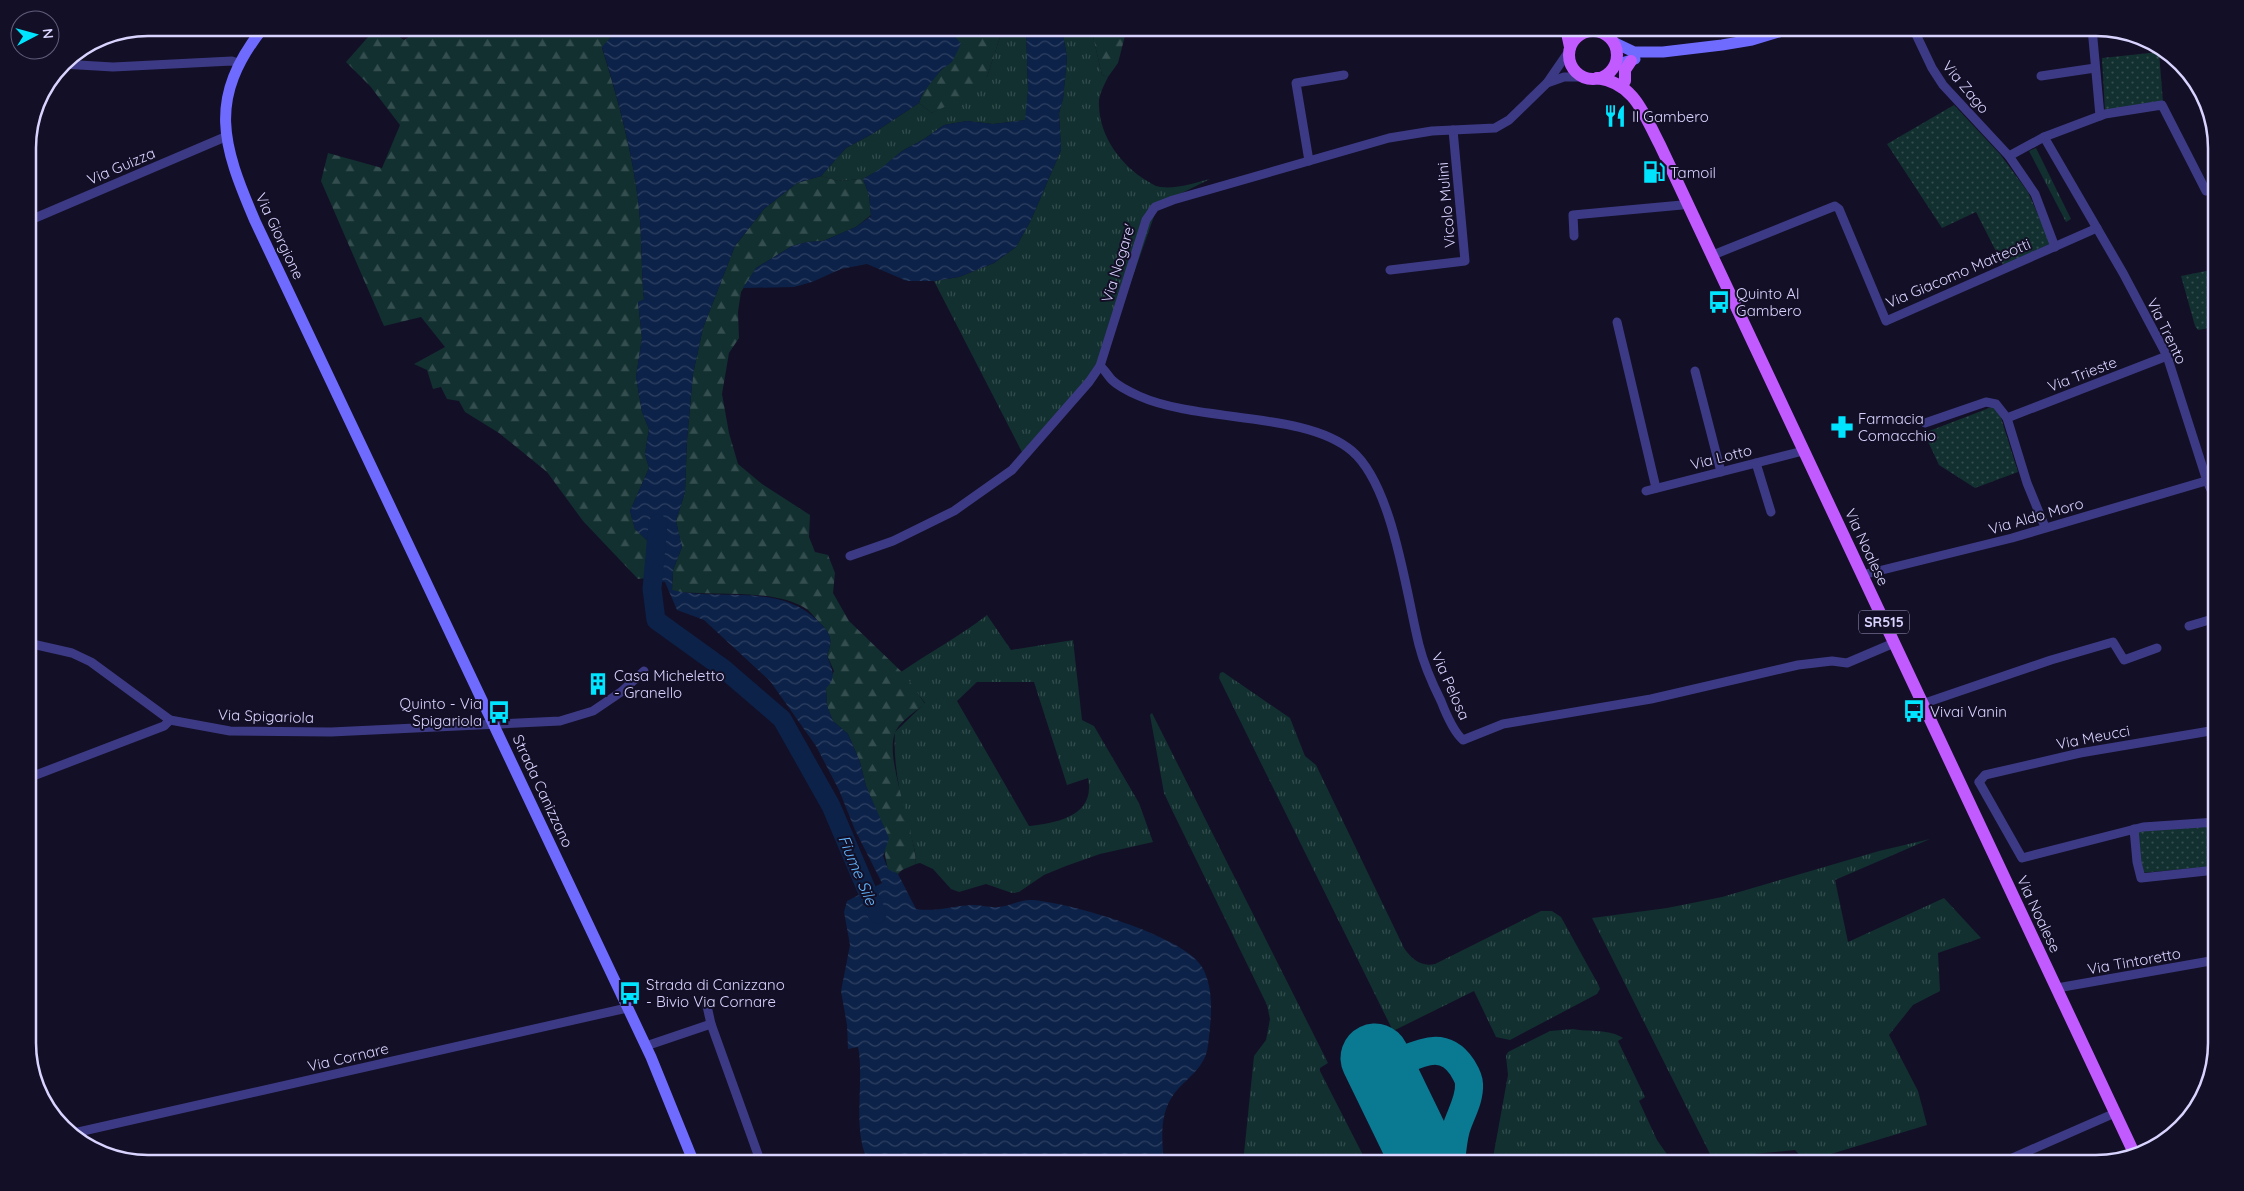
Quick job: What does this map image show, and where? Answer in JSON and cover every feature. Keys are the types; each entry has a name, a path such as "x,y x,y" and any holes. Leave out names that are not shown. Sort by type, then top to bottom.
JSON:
{"main road":[{"path":"1567,36 1573,69 1583,77 1596,78 1605,75 1614,65 1617,53 1613,42 1606,36"},
{"path":"1569,49 1579,36"},
{"path":"1628,87 1625,70 1631,61"},
{"name":"Via Noalese","path":"1614,65 1660,145 1688,202 1803,451 2132,1149"},
{"name":"Via Noalese","path":"1596,78 1628,87"}],"street":[{"name":"Via Giorgione","path":"258,36 240,63 230,88 226,113 226,137 231,163 255,221 347,415"},
{"path":"1613,42 1634,52 1648,54 1722,46 1765,36"},
{"name":"Via Zago","path":"1917,36 1932,68 1943,85 2009,156 2035,194 2056,247"},
{"path":"2093,36 2100,116"},
{"name":"Via Nogare'","path":"850,556 893,541 954,510 1012,470 1089,382 1100,366 1146,220 1155,207 1173,200 1389,138 1453,130 1487,129 1502,125 1510,120 1546,83 1569,49"},
{"path":"1614,65 1648,54"},
{"path":"74,64 114,66 232,61 240,63"},
{"path":"2041,76 2095,68"},
{"path":"1309,161 1296,83 1344,75"},
{"path":"1546,83 1564,77 1583,77"},
{"path":"2009,156 2044,137 2100,116 2162,105 2206,191"},
{"name":"Vicolo Mulini","path":"1390,270 1465,261 1453,130"},
{"name":"Via Guizza","path":"36,218 226,137"},
{"name":"Via Trento","path":"2044,137 2097,228 2167,356 2208,469"},
{"path":"1574,236 1573,215 1682,205 1688,202"},
{"name":"Via Giacomo Matteotti","path":"1712,255 1835,206 1839,209 1886,321 2056,247"},
{"path":"2056,247 2097,228"},
{"path":"1617,322 1656,488"},
{"name":"Via Trieste","path":"2007,418 2167,356"},
{"name":"Via Pelosa","path":"1100,366 1112,380 1151,402 1196,412 1311,431 1337,441 1352,451 1379,488 1398,552 1427,671 1452,723 1463,740 1502,724 1650,699 1798,665 1832,661 1847,663 1894,643"},
{"path":"1695,371 1721,472"},
{"path":"1925,423 1986,402 1996,404 2007,418 2027,483 2045,528"},
{"name":"Strada Canizzano","path":"347,415 646,1046 690,1155"},
{"name":"Via Lotto","path":"1646,491 1803,451"},
{"path":"1756,463 1771,512"},
{"name":"Via Aldo Moro","path":"1862,575 2012,538 2208,481"},
{"path":"2189,626 2208,620"},
{"path":"1922,704 2051,660 2113,642 2124,660 2157,648"},
{"name":"Via Spigariola","path":"36,645 72,653 91,662 170,720 222,730 245,732 331,732 560,721 593,711 622,692 644,671"},
{"path":"36,775 164,726 170,720"},
{"name":"Via Meucci","path":"1961,787 1979,782 1985,775 2080,753 2208,731"},
{"path":"1979,782 2022,858 2134,829 2208,823"},
{"path":"2134,829 2138,868 2141,878 2208,871"},
{"name":"Via Tintoretto","path":"2056,988 2208,961"},
{"path":"707,1006 711,1024 758,1155"},
{"name":"Via Cornare","path":"80,1132 628,1008"},
{"path":"646,1046 711,1024"},
{"path":"2021,1155 2115,1113"}],"green space":[{"path":"369,36 398,36 404,40 410,36 611,37 602,48 629,147 640,219 644,300 638,302 642,338 636,377 642,412 649,429 645,454 649,468 630,511 635,529 657,550 654,560 647,565 647,578 638,579 583,521 547,472 499,433 465,412 459,401 447,399 441,387 433,389 427,370 414,364 445,347 421,317 384,326 321,181 328,153 382,168 400,125 370,86 346,62"},
{"path":"953,36 1000,36 987,77 975,92 932,113 919,103 921,97 932,80 952,61"},
{"path":"1000,36 1026,36 1028,90 1026,120 993,124 967,121 944,125 902,151 881,169 863,179 838,181 821,176 846,148 872,134 919,103 932,113 987,77"},
{"path":"1063,36 1093,36 1102,75 1108,77 1099,98 1103,129 1114,149 1129,167 1147,181 1159,187 1192,184 1210,179 1158,205 1104,358 1024,456 934,281 959,277 994,263 1016,247 1031,220 1061,150 1059,113 1063,99 1067,57"},
{"path":"1093,36 1125,36 1118,63 1108,77 1102,75"},
{"path":"2154,53 2158,55 2163,102 2105,112 2102,58"},
{"path":"1954,105 2000,154 2028,192 2051,244 2003,265 1976,212 1942,228 1887,144"},
{"path":"2036,148 2071,219 2066,222 2029,151"},
{"path":"821,176 838,181 863,179 869,195 871,215 856,227 823,241 807,242 792,246 756,268 741,292 738,312 739,338 729,353 722,394 729,433 738,464 762,484 810,515 809,537 815,552 828,555 835,573 833,593 849,621 906,676 925,704 900,725 895,733 893,745 897,777 915,850 916,864 902,870 898,874 888,870 876,810 866,786 860,762 848,734 833,721 827,706 826,688 834,671 827,655 830,638 824,628 808,610 779,598 761,595 672,591 673,570 682,547 676,521 685,492 687,440 693,374 703,328 735,246 764,209 797,183"},
{"path":"2208,271 2208,328 2198,330 2195,326 2181,276"},
{"path":"1997,405 2018,472 1975,488 1939,465 1924,433"},
{"path":"987,615 1011,650 1073,640 1082,720 1094,726 1139,803 1153,842 1100,854 1066,866 1044,875 1019,892 1012,893 986,884 959,892 951,889 933,869 920,863 916,864 914,847 903,807 897,775 895,732 925,703 901,672","holes":["977,682 1034,682 1067,785 1088,778 1089,791 1086,801 1072,815 1051,823 1029,826 957,701"]},
{"path":"1223,672 1290,718 1305,756 1316,765 1404,948 1413,959 1425,964 1435,964 1541,911 1552,911 1561,917 1598,984 1600,989 1597,994 1510,1040 1496,1037 1474,991 1393,1031 1219,678 1220,673"},
{"path":"1152,713 1328,1063 1320,1068 1320,1071 1363,1155 1244,1155 1254,1056 1266,1040 1270,1019 1267,1005 1164,793 1150,715"},
{"path":"2208,826 2208,867 2141,873 2137,831"},
{"path":"1930,839 1835,880 1848,942 1944,898 1981,938 1938,953 1940,991 1913,1005 1889,1035 1918,1091 1927,1125 1828,1155 1800,1155 1795,1150 1743,1155 1710,1155 1592,918 1667,908 1722,897 1879,851"},
{"path":"1573,1029 1606,1032 1623,1038 1618,1041 1645,1097 1639,1101 1657,1140 1667,1155 1493,1155 1508,1075 1506,1056 1508,1052 1550,1031"}],"water":[{"path":"955,36 961,44 952,62 941,70 922,94 919,103 872,134 846,148 821,176 797,183 764,209 735,246 703,328 693,374 687,440 685,492 676,521 682,547 673,570 672,590 691,593 749,595 786,601 803,609 825,629 830,636 827,655 833,676 826,688 827,706 833,721 848,734 860,762 866,786 889,838 883,856 888,869 898,874 916,909 938,909 972,905 999,907 1028,900 1049,902 1097,914 1150,933 1191,955 1202,967 1209,985 1211,1005 1208,1045 1204,1060 1200,1066 1179,1088 1169,1102 1163,1127 1164,1155 866,1155 859,1121 860,1061 858,1047 848,1049 847,1025 841,991 850,945 844,912 847,901 882,883 855,830 839,790 816,746 770,681 704,620 677,610 665,582 647,578 647,565 654,560 657,550 635,529 630,511 649,468 645,454 649,429 642,412 636,377 642,338 638,302 644,299 641,231 636,187 629,147 602,47 611,37"},
{"path":"1026,36 1063,36 1067,57 1063,99 1059,113 1061,150 1031,220 1016,247 994,263 959,277 934,281 907,281 867,264 841,269 812,282 794,287 743,288 756,268 792,246 807,242 823,241 856,227 871,216 869,195 863,179 880,169 902,151 944,125 967,121 993,124 1025,120 1028,90"}],"waterway":[{"name":"Fiume Sile","path":"658,524 652,589 656,620 724,669 782,719 831,806 877,914"}],"taxiway":[{"path":"1396,1101 1393,1085 1404,1060 1428,1051 1442,1052 1456,1059 1468,1077 1469,1090 1455,1133 1452,1155"}],"runway":[{"path":"1375,1058 1422,1155"}],"place":[{"name":"Il Gambero","path":"1615,116"},
{"name":"Tamoil","path":"1654,172"},
{"name":"Quinto Al Gambero","path":"1719,302"},
{"name":"Farmacia Comacchio","path":"1842,427"},
{"name":"Casa Micheletto - Granello","path":"598,684"},
{"name":"Vivai Vanin","path":"1914,711"},
{"name":"Quinto - Via Spigariola","path":"499,712"},
{"name":"Strada di Canizzano - Bivio Via Cornare","path":"630,993"}]}
